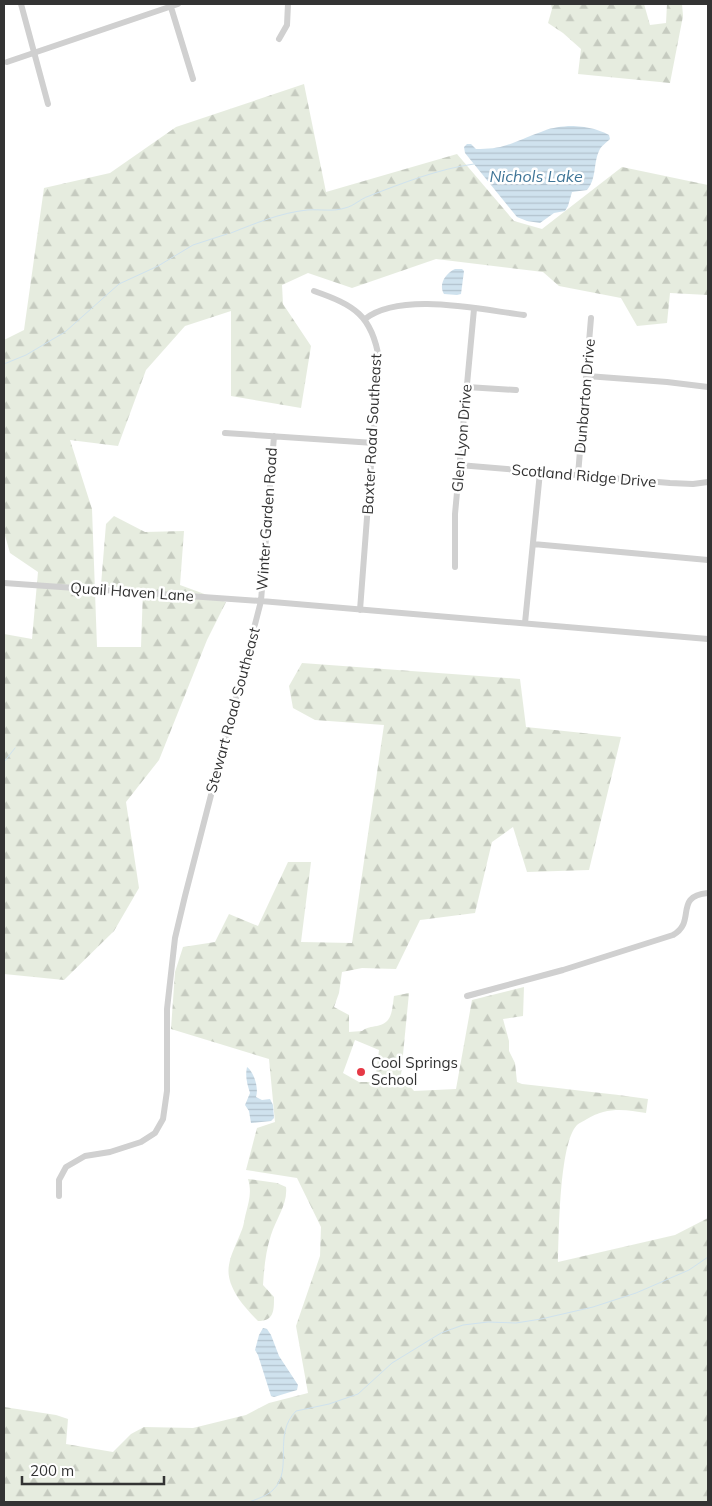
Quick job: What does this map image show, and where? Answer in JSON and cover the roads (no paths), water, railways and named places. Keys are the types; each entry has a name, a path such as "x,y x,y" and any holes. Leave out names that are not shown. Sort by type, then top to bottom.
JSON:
{"street":[{"path":"21,4 48,104"},
{"path":"7,62 170,5 178,4"},
{"path":"279,39 287,25 288,4"},
{"path":"170,5 193,79"},
{"name":"Baxter Road Southeast","path":"314,292 339,300 365,319 376,343 379,359 360,610"},
{"path":"365,319 392,307 412,304 431,304 524,315"},
{"name":"Glen Lyon Drive","path":"455,567 455,521 459,465 474,309"},
{"name":"Dunbarton Drive","path":"578,475 591,318"},
{"path":"586,376 708,387"},
{"path":"467,387 516,390"},
{"path":"225,433 374,443"},
{"name":"Winter Garden Road","path":"261,601 274,436"},
{"name":"Scotland Ridge Drive","path":"459,465 682,484 708,482"},
{"path":"525,623 540,472"},
{"path":"533,544 708,560"},
{"name":"Quail Haven Lane","path":"4,583 261,601"},
{"path":"261,601 708,639"},
{"name":"Stewart Road Southeast","path":"59,1196 59,1180 66,1167 85,1156 110,1152 141,1142 155,1133 163,1119 167,1091 168,1009 175,938 184,896 261,601"},
{"path":"467,996 563,970 672,935 682,926 690,899 696,895 708,893"}],"water":[{"name":"Nichols Lake","path":"568,126 594,129 609,135 610,139 599,151 594,176 587,190 572,192 565,211 554,213 540,223 517,217 465,153 464,147 467,144 471,144 476,149 495,148 547,130"},
{"path":"455,269 462,269 464,271 461,294 444,294 442,283 449,273"},
{"path":"247,1067 255,1080 256,1097 262,1100 270,1099 273,1105 274,1118 271,1121 251,1123 249,1111 245,1105 250,1093 246,1074"},
{"path":"263,1328 267,1329 271,1335 279,1356 298,1385 297,1390 274,1397 271,1396 255,1350"}],"waterway":[{"path":"231,233 287,213 345,208 366,197 421,177 447,169 474,164"},
{"path":"4,364 26,355 65,332 119,284 158,266 193,245 227,234"},
{"path":"4,762 15,748"},
{"path":"249,1502 268,1494 279,1482 282,1473 285,1431 289,1420 296,1411 329,1404 358,1394 392,1363 441,1333 463,1325 488,1322 516,1323 593,1307 636,1293 689,1270 708,1257"}],"place":[{"name":"Cool Springs School","path":"361,1072"}]}
